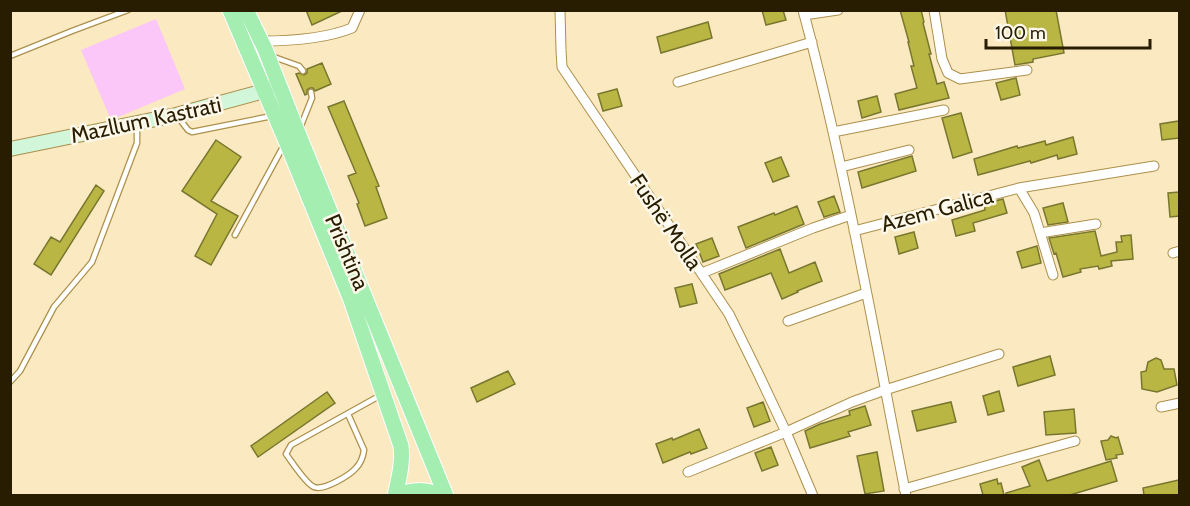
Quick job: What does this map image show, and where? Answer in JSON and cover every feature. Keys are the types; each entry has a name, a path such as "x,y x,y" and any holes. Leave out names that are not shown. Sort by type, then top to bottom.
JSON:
{"main road":[{"name":"Prishtina","path":"230,10 275,116 292,137 446,495"},
{"name":"Prishtina","path":"246,10 278,83 292,137 401,446 401,469 396,495 422,490 440,495"},
{"name":"Mazllum Kastrati","path":"10,149 176,115 264,91 278,83"}],"street":[{"path":"264,48 284,41 338,34 352,28 360,10"},
{"name":"Fushë Molla","path":"560,10 562,66 729,314 786,432 813,495"},
{"path":"838,10 804,13 841,167 905,492 1075,441"},
{"path":"934,10 942,59 948,73 960,79 1027,70"},
{"path":"678,82 812,42"},
{"path":"833,132 944,110"},
{"path":"841,167 909,150"},
{"name":"Azem Galica","path":"854,231 1019,188 1154,166"},
{"name":"Azem Galica","path":"1019,188 1034,213 1053,275"},
{"path":"702,273 851,215"},
{"path":"1040,233 1096,224"},
{"path":"788,321 866,293"},
{"path":"688,472 852,402 999,354"},
{"path":"1161,407 1179,402"}],"lane":[{"path":"10,56 128,10"},
{"path":"264,48 299,66 303,71"},
{"path":"235,235 308,111 312,98 311,92"},
{"path":"176,115 192,132 275,116"},
{"path":"10,382 20,371 54,307 92,262 137,143 137,123"},
{"path":"348,414 364,450 363,457 356,468 326,488 314,487 286,454 291,445 383,394"}],"shaded area":[{"path":"156,19 185,89 111,120 81,50"}],"building":[{"path":"306,10 344,10 312,25"},
{"path":"762,10 783,10 786,20 766,25"},
{"path":"900,10 921,10 937,84 944,82 949,98 899,110 895,94 917,88 911,66 914,66 909,42"},
{"path":"1005,10 1056,10 1064,53 1015,65"},
{"path":"708,22 712,38 661,53 657,37"},
{"path":"322,63 331,84 315,91 310,88 305,95 296,74 304,75 307,69"},
{"path":"1016,78 1020,95 1001,100 996,83"},
{"path":"617,89 622,106 603,111 598,94"},
{"path":"877,96 881,112 862,118 858,101"},
{"path":"344,101 379,186 376,187 387,218 365,226 348,176 356,173 328,107"},
{"path":"961,113 972,152 953,158 942,118"},
{"path":"1179,121 1179,138 1162,140 1160,124"},
{"path":"1073,137 1077,154 1058,159 1057,155 978,175 974,159 1017,146 1018,148 1045,141 1046,145"},
{"path":"216,140 241,157 211,201 238,216 211,265 195,256 217,214 182,191"},
{"path":"912,156 916,171 862,188 858,172"},
{"path":"781,157 789,176 773,182 765,163"},
{"path":"96,185 104,191 51,275 34,264 51,237 60,242"},
{"path":"1179,192 1179,216 1170,217 1168,193"},
{"path":"834,196 840,212 824,217 818,202"},
{"path":"1003,199 1007,213 973,223 975,231 956,236 952,220 985,210 984,204"},
{"path":"1063,203 1068,222 1048,225 1043,208"},
{"path":"797,206 804,224 746,248 738,227"},
{"path":"1095,231 1101,256 1117,252 1116,242 1122,242 1121,236 1131,235 1133,259 1111,261 1112,266 1080,269 1081,272 1063,277 1049,238"},
{"path":"914,232 918,248 899,254 895,237"},
{"path":"712,238 719,256 703,262 696,244"},
{"path":"1037,246 1041,263 1022,268 1017,252"},
{"path":"780,249 789,273 815,262 822,281 782,299 771,273 725,290 719,274"},
{"path":"692,284 697,303 680,307 675,288"},
{"path":"1050,356 1055,375 1018,386 1013,367"},
{"path":"1156,358 1161,360 1164,369 1174,369 1177,385 1157,392 1142,389 1141,372 1146,371 1148,362"},
{"path":"508,371 515,384 477,402 471,388"},
{"path":"999,391 1004,411 988,415 983,396"},
{"path":"327,392 335,403 258,457 251,446"},
{"path":"763,402 770,421 754,427 747,408"},
{"path":"951,402 956,422 917,431 912,411"},
{"path":"865,406 871,425 848,432 850,436 810,448 805,431 850,415 849,411"},
{"path":"1074,409 1076,433 1046,435 1044,412"},
{"path":"699,429 707,448 663,463 656,444 672,438 673,440"},
{"path":"1111,436 1118,437 1123,454 1106,460 1101,441 1108,440"},
{"path":"771,447 778,465 762,471 755,453"},
{"path":"877,452 884,491 865,494 857,456"},
{"path":"1039,460 1047,481 1111,461 1117,481 1070,495 1006,495 1006,493 1030,486 1022,467"},
{"path":"997,479 998,484 1001,483 1004,495 983,495 980,484"},
{"path":"1179,480 1179,495 1144,495 1143,488"}]}
